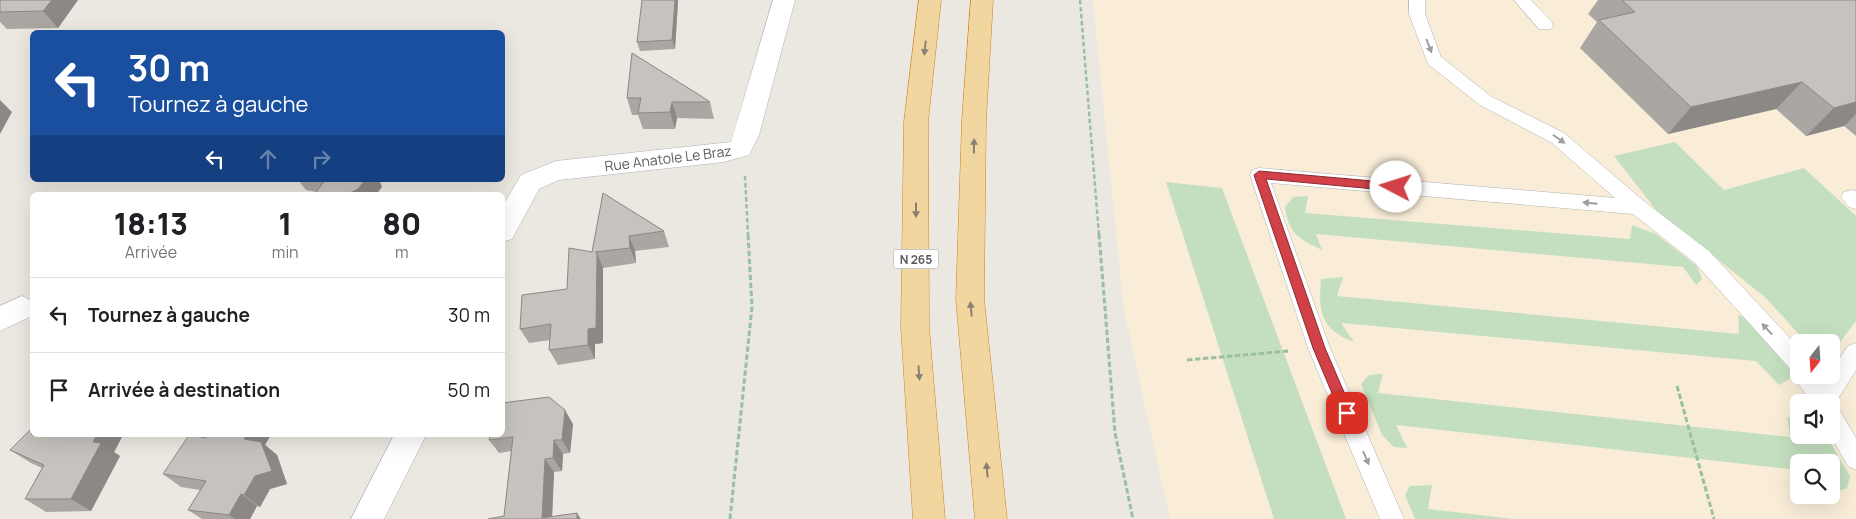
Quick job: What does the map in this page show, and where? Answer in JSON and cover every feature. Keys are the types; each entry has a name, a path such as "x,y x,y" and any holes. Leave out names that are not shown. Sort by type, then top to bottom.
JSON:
{"highway":[{"name":"N 265","path":"929,519 915,327 916,122 930,0"},
{"path":"982,0 974,120 970,298 991,519"}],"street":[{"name":"Rue Anatole Le Braz","path":"505,227 530,182 556,171 724,153 740,148 747,135 784,0"},
{"path":"367,519 409,437"}],"lane":[{"path":"1417,0 1417,14 1434,60 1486,101 1558,138 1638,207 1702,256 1790,353"},
{"path":"1522,0 1546,24"},
{"path":"1392,519 1319,348 1259,175 1638,207"},
{"path":"1829,394 1856,352"},
{"path":"1840,431 1856,459"}],"path":[{"path":"1080,0 1115,432 1133,519"},
{"path":"730,519 752,307 744,163 740,148"},
{"path":"1187,360 1319,348"},
{"path":"1677,386 1714,519"}],"shaded area":[{"path":"1093,0 1856,0 1856,519 1170,519 1124,310"}],"green space":[{"path":"1675,142 1724,190 1804,168 1856,216 1856,321 1840,342 1840,334 1799,334 1766,298 1656,210 1614,156"},
{"path":"1166,182 1222,188 1346,519 1274,519"},
{"path":"1308,196 1305,213 1630,239 1632,225 1656,234 1697,266 1702,279 1696,285 1683,267 1316,234 1322,250 1296,234 1287,216 1285,207 1293,197"},
{"path":"1343,277 1337,296 1739,334 1738,315 1754,320 1787,358 1790,379 1779,385 1756,361 1341,323 1354,342 1335,331 1324,318 1320,301 1321,279"},
{"path":"1383,374 1378,393 1790,437 1790,444 1831,444 1837,454 1790,454 1790,469 1396,425 1407,448 1394,447 1382,435 1361,384 1369,375"},
{"path":"1787,417 1790,418 1790,437"},
{"path":"1840,459 1850,476 1847,488 1840,490"},
{"path":"1432,485 1428,509 1514,519 1415,519 1405,495 1410,486"}],"building":[{"path":"1,0 52,0 43,11 0,12"},
{"path":"642,0 675,0 672,40 637,42"},
{"path":"1622,0 1856,0 1856,102 1834,108 1802,82 1691,107 1599,20 1635,12"},
{"path":"632,53 710,102 672,102 670,112 638,113 641,98 627,98"},
{"path":"324,182 363,182 358,189 352,192 316,192"},
{"path":"603,193 664,231 629,236 630,248 595,252 597,253 596,328 588,329 588,345 549,350 551,324 520,329 522,295 567,289 569,248 592,252"},
{"path":"549,397 565,410 562,440 554,440 553,458 545,459 542,518 577,513 577,519 488,519 504,516 513,437 489,440 490,437 505,437 505,403"},
{"path":"30,430 30,437 96,437 93,442 101,443 71,499 25,499 44,465 10,450"},
{"path":"188,437 246,437 244,439 261,442 272,471 255,476 244,495 241,494 229,515 188,510 206,481 163,474"}],"route":[{"path":"1347,413 1319,348 1259,175 1396,187"}]}
